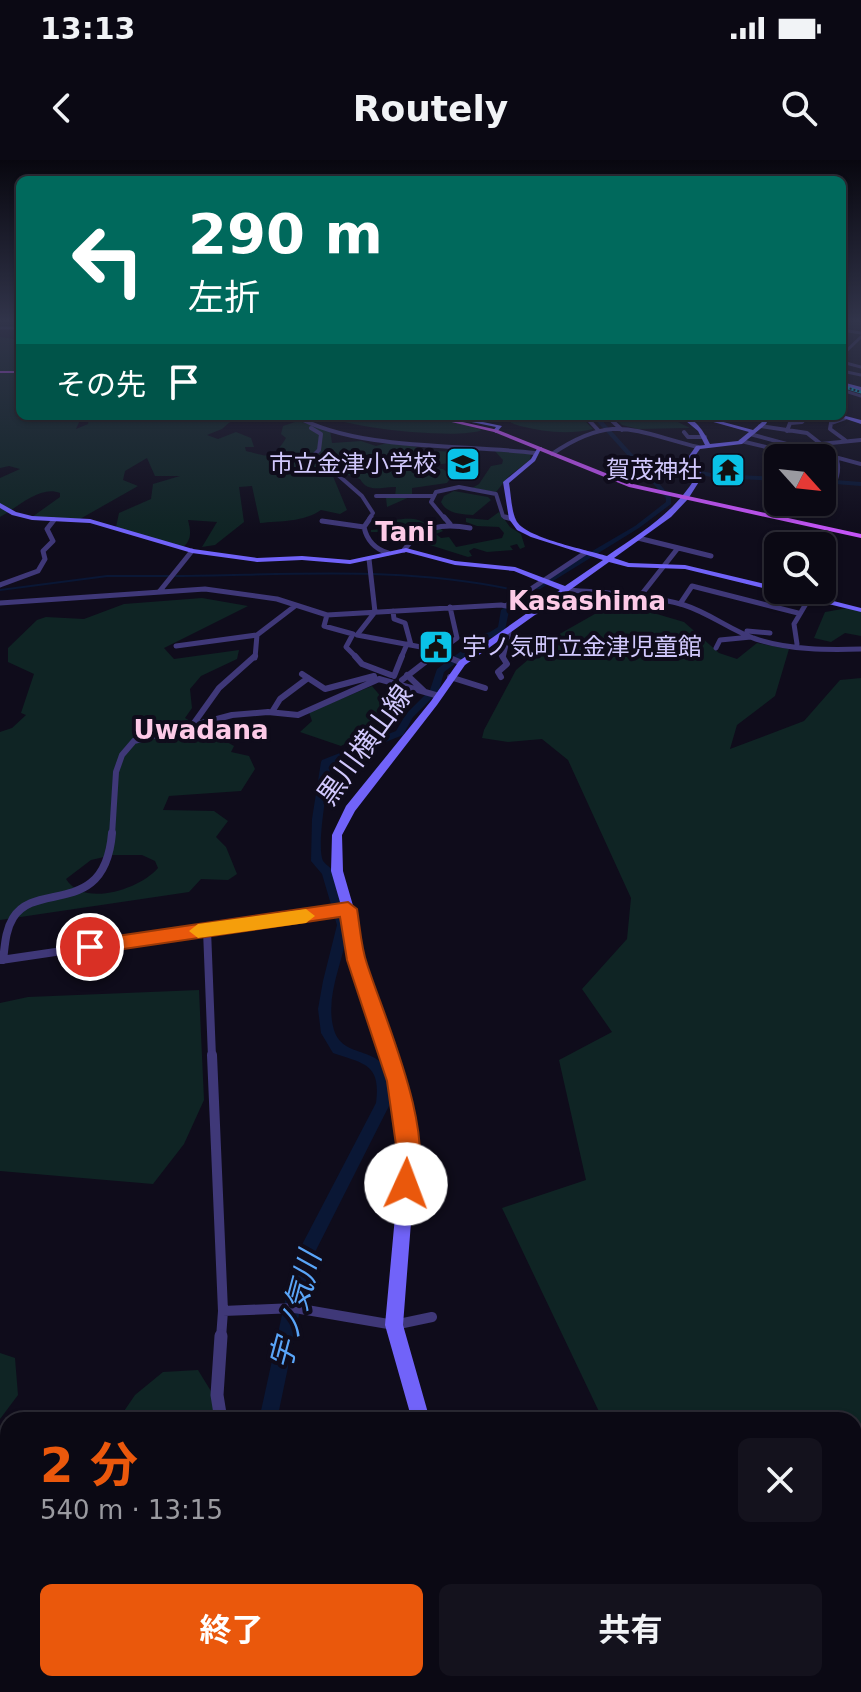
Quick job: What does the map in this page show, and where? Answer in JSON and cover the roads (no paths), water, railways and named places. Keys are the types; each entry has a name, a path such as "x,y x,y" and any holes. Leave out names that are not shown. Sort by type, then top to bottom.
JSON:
{"main road":[{"path":"447,420 496,431 613,481 861,536"}],"street":[{"path":"301,420 321,434 319,450 313,456 343,470 338,475 373,513 364,527"},
{"path":"467,420 499,426 496,431"},
{"path":"589,420 599,430"},
{"path":"611,420 621,430"},
{"path":"687,420 705,437 708,445"},
{"path":"708,420 792,444"},
{"path":"787,431 790,423 804,420"},
{"path":"838,420 830,429 845,440"},
{"path":"552,454 599,430 621,430 698,447 733,445 764,421 787,431 807,433 821,444 861,440"},
{"path":"304,423 388,440 537,450 533,460 506,482 512,519"},
{"path":"684,432 688,437 705,437"},
{"path":"741,441 764,447"},
{"name":"黒川横山線","path":"419,1412 394,1325 407,1145 397,1081 342,910 337,835 350,809 430,693 450,677 458,661 509,632 678,509 698,472 692,456 698,447"},
{"path":"836,456 861,464"},
{"path":"836,458 842,470 836,481"},
{"path":"450,524 431,502 441,490 454,487 496,494 503,516 512,519 525,532 596,557 628,565 695,569 764,586"},
{"path":"363,499 385,492"},
{"path":"376,496 433,496"},
{"path":"0,505 14,514 90,521 192,551 257,560 302,558 350,562 404,550 455,563 515,569 567,590 641,595 680,604 706,612 752,637"},
{"path":"0,585 38,571 45,559 43,551 53,541 47,529 54,520"},
{"path":"322,521 364,527"},
{"path":"404,550 424,528 450,524 470,528"},
{"path":"364,527 374,548 388,553"},
{"path":"638,538 711,556"},
{"path":"641,595 678,548"},
{"path":"159,592 192,551"},
{"path":"510,605 524,591 546,581 582,552"},
{"path":"369,559 375,612 357,635 409,645 458,661"},
{"path":"680,604 692,586 798,613"},
{"path":"0,603 218,590 277,599 327,615 510,605 536,612"},
{"path":"797,644 794,624 805,604"},
{"path":"836,604 861,610"},
{"path":"176,646 257,635 295,606"},
{"path":"404,677 457,638 450,607"},
{"path":"393,611 394,619 405,623 409,645 394,676"},
{"path":"327,615 324,626 353,634 346,647 362,664 377,675 430,693"},
{"path":"742,631 770,633"},
{"path":"501,677 498,672 507,664 502,656 511,634 509,632"},
{"path":"194,723 219,688 255,659 257,635"},
{"path":"716,648 724,639 752,637 825,650 861,649"},
{"path":"342,910 1,960 4,932 13,915 27,904 80,889 97,876 111,836 112,782 124,750 147,736 232,715 272,712 298,715 377,675"},
{"path":"272,712 280,699 305,676 325,689 377,675 404,677 430,693"},
{"path":"450,677 485,688"},
{"path":"207,930 223,1311 217,1395 220,1412"},
{"path":"223,1311 291,1308 394,1325 432,1317"}],"waterway":[{"name":"宇ノ気川","path":"599,420 634,459"},
{"name":"宇ノ気川","path":"537,587 637,527 669,503 669,498 634,459"},
{"path":"634,459 716,476 764,478"},
{"path":"836,482 861,484"},
{"path":"176,576 394,575 438,578 524,592"},
{"path":"0,590 107,576 170,576"},
{"name":"宇ノ気川","path":"270,1412 302,1260 383,1104 385,1091 384,1080 376,1066 338,1049 328,1033 325,1009 343,925 327,872 317,861 317,819 326,762 400,733 409,716 434,691 440,671 468,650 473,639 493,634 502,628 505,610 518,599"}],"railway":[{"path":"856,390 861,392"}],"place":[{"name":"市立金津小学校","path":"463,464"},
{"name":"賀茂神社","path":"728,470"},
{"name":"宇ノ気町立金津児童館","path":"436,647"}],"district":[{"name":"Tani","path":"405,532"},
{"name":"Kasashima","path":"587,601"},
{"name":"Uwadana","path":"201,730"}]}
